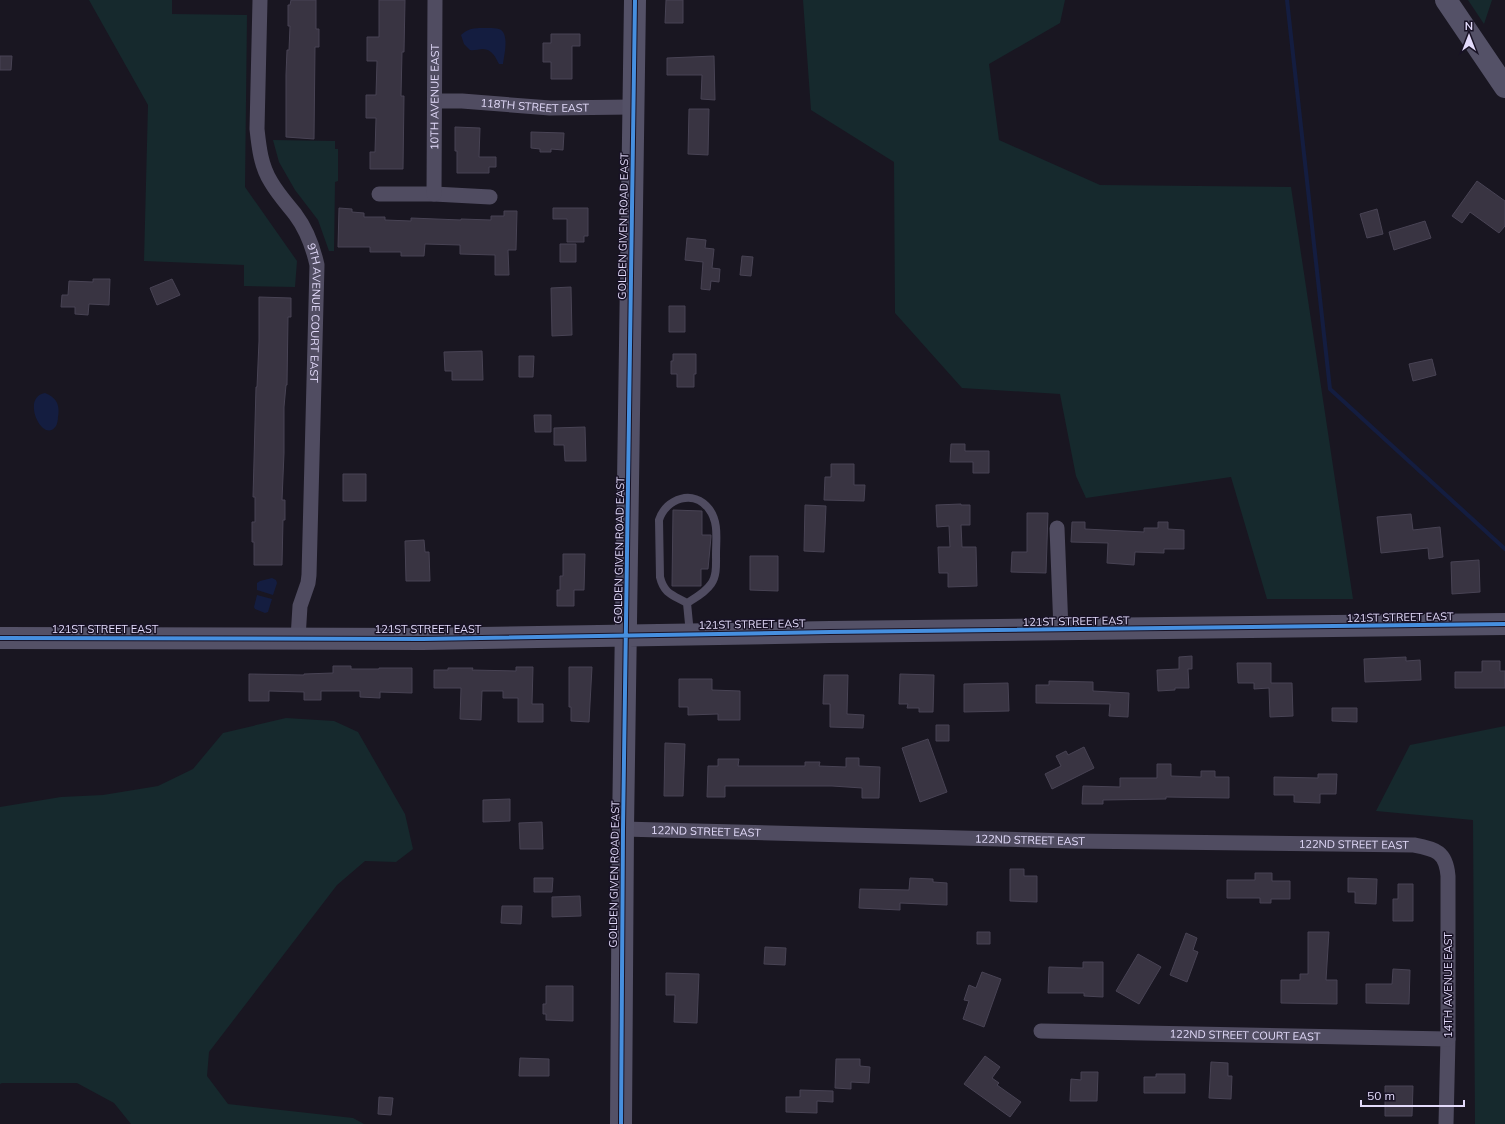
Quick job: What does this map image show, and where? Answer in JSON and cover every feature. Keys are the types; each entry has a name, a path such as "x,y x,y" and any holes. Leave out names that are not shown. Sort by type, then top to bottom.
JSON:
{"street":[{"name":"9TH AVENUE COURT EAST","path":"260,0 257,129 262,164 270,182 296,215 306,232 313,247 317,265 309,575 308,583 300,606 298,638"},
{"name":"10TH AVENUE EAST","path":"434,194 435,0"},
{"name":"GOLDEN GIVEN ROAD EAST","path":"621,1124 623,829 627,636 635,0"},
{"path":"1446,0 1505,87"},
{"name":"118TH STREET EAST","path":"435,101 462,101 550,108 633,108"},
{"path":"379,194 434,194 490,197"},
{"path":"1057,528 1061,630"},
{"name":"121ST STREET EAST","path":"0,638 423,638 1505,624"},
{"name":"122ND STREET EAST","path":"623,829 1071,840 1414,845 1435,851"},
{"name":"14TH AVENUE EAST","path":"1435,851 1445,859 1448,876 1448,1039 1446,1124"},
{"name":"122ND STREET COURT EAST","path":"1041,1031 1448,1039"}],"lane":[{"path":"690,498 700,501 709,509 714,519 716,529 716,566 712,583 706,591 687,603 667,592 662,586 660,577 659,520 661,512 670,502 677,499 690,498"},
{"path":"687,603 690,634"}],"green space":[{"path":"89,0 172,0 172,14 247,15 245,187 297,261 295,287 244,286 244,265 144,261 148,105"},
{"path":"803,0 1065,0 1060,23 989,64 999,140 1100,185 1291,187 1353,599 1267,599 1231,477 1086,498 1076,476 1060,394 962,388 895,313 894,162 811,110"},
{"path":"1468,0 1492,0 1484,24"},
{"path":"273,140 335,141 335,149 338,149 338,181 335,182 334,251 329,251 318,220 295,190 279,162"},
{"path":"286,718 334,721 358,732 405,814 413,849 396,862 365,861 337,885 209,1052 207,1076 228,1104 353,1118 364,1124 131,1124 114,1103 77,1083 0,1084 0,807 61,797 103,795 158,786 193,769 223,733"},
{"path":"1505,726 1505,1124 1475,1124 1473,820 1376,811 1410,745"}],"water":[{"path":"474,28 499,29 504,35 506,45 503,64 499,64 489,50 470,50 464,44 461,35 464,32"},
{"path":"45,393 52,397 58,405 57,424 51,430 45,429 40,425 34,410 34,403 38,396"},
{"path":"272,578 276,580 277,583 273,595 257,590 257,583"},
{"path":"257,595 272,599 268,612 265,613 255,609 254,607"}],"building":[{"path":"291,0 316,0 316,29 319,29 319,47 315,47 314,139 286,137 286,75 290,26 288,26 288,5 290,5"},
{"path":"379,0 405,0 401,96 404,96 403,169 370,169 370,152 375,152 376,118 366,118 366,95 376,95 377,61 367,61 367,37 379,37"},
{"path":"666,0 683,0 683,23 665,23"},
{"path":"551,34 580,34 580,46 572,46 572,79 551,79 551,62 543,62 543,43 551,43"},
{"path":"0,56 12,56 11,70 0,70"},
{"path":"714,56 715,100 701,99 702,75 667,75 667,58"},
{"path":"689,109 709,109 708,155 688,154"},
{"path":"455,127 480,128 479,157 496,157 496,167 489,167 489,173 457,173"},
{"path":"531,132 564,133 563,150 551,149 551,152 540,152 540,149 531,148"},
{"path":"1477,181 1505,201 1505,226 1499,233 1470,212 1462,223 1452,216"},
{"path":"339,208 352,209 352,212 364,213 364,217 385,217 385,220 411,221 411,218 491,220 491,216 504,216 504,211 517,211 516,250 508,250 509,275 495,275 495,255 460,254 460,245 425,244 424,256 401,256 401,252 370,252 370,247 338,247"},
{"path":"553,208 588,208 588,236 584,236 584,242 567,242 567,219 553,219"},
{"path":"1377,209 1383,234 1367,238 1360,214"},
{"path":"1425,221 1431,238 1394,250 1389,232"},
{"path":"687,238 706,240 705,248 714,249 712,268 720,269 719,282 711,281 710,290 701,289 703,262 685,260"},
{"path":"560,244 576,244 576,262 560,262"},
{"path":"742,256 753,257 751,276 740,275"},
{"path":"93,279 110,279 109,305 89,304 88,315 75,314 75,307 61,307 62,295 68,295 69,281 93,282"},
{"path":"172,279 180,295 157,305 150,288"},
{"path":"571,287 572,335 552,336 551,288"},
{"path":"259,297 291,298 291,317 288,317 287,385 284,407 282,500 285,500 285,520 283,520 282,565 254,565 254,542 252,542 252,522 255,522 255,497 253,497 256,387 259,341"},
{"path":"669,306 685,306 685,332 669,332"},
{"path":"482,351 483,380 452,380 452,371 445,371 444,352"},
{"path":"673,354 696,354 696,374 694,374 694,387 677,387 677,374 671,374 671,361 673,361"},
{"path":"519,356 534,356 533,377 519,377"},
{"path":"1432,359 1436,375 1413,381 1409,364"},
{"path":"534,415 551,415 551,432 535,432"},
{"path":"585,427 586,461 565,461 564,445 554,445 554,428"},
{"path":"951,444 965,444 965,451 989,451 989,473 973,473 973,462 950,462"},
{"path":"831,464 854,464 854,485 865,485 864,501 824,500 825,477 831,477"},
{"path":"343,474 366,474 366,501 343,501"},
{"path":"805,505 826,506 824,552 804,551"},
{"path":"936,505 970,505 970,525 961,525 962,547 976,547 977,586 948,587 948,573 939,573 938,547 950,547 949,526 937,527"},
{"path":"673,510 702,511 702,535 711,535 708,569 701,569 701,586 672,586"},
{"path":"1027,513 1048,513 1046,573 1011,572 1012,552 1027,552"},
{"path":"1411,514 1413,530 1440,527 1443,557 1429,559 1428,548 1381,553 1377,517"},
{"path":"1072,522 1085,522 1085,529 1144,532 1144,528 1158,528 1158,522 1168,522 1168,529 1184,530 1184,549 1164,549 1164,553 1135,552 1134,565 1107,563 1108,543 1071,542"},
{"path":"424,540 425,552 429,552 430,581 406,581 405,541"},
{"path":"563,554 585,554 584,590 574,590 574,606 557,606 557,590 560,590 560,576 563,576"},
{"path":"750,556 778,556 778,591 750,590"},
{"path":"1479,560 1480,592 1452,594 1451,562"},
{"path":"1192,656 1192,669 1188,669 1189,688 1175,688 1175,690 1158,691 1157,670 1179,669 1179,657"},
{"path":"1406,657 1406,661 1420,660 1421,680 1365,682 1364,659"},
{"path":"1482,661 1500,661 1500,671 1505,671 1505,688 1455,688 1455,672 1482,672"},
{"path":"1237,663 1271,663 1271,683 1292,683 1293,716 1270,717 1269,688 1254,689 1254,683 1238,683"},
{"path":"333,666 351,666 351,669 412,668 412,693 380,692 380,698 360,697 360,691 321,691 321,700 304,700 304,692 269,691 269,701 249,701 249,674 304,675 333,673"},
{"path":"516,667 533,667 532,704 543,704 543,722 518,722 518,698 503,698 503,691 482,691 481,720 460,719 461,688 434,688 434,670 448,670 448,668 473,668 472,670 516,671"},
{"path":"569,667 592,667 589,722 571,721 571,707 569,707"},
{"path":"900,674 934,675 933,712 919,712 919,708 907,708 908,704 899,704"},
{"path":"824,675 848,675 847,714 864,715 863,728 830,727 830,704 823,704"},
{"path":"679,679 712,679 712,690 740,691 740,720 718,720 718,714 688,715 688,707 679,707"},
{"path":"1049,681 1093,682 1093,691 1129,693 1128,717 1109,716 1110,704 1036,703 1036,685 1049,685"},
{"path":"1008,683 1009,711 964,712 964,684"},
{"path":"1332,708 1357,708 1357,722 1332,721"},
{"path":"936,725 949,725 949,741 936,741"},
{"path":"928,739 947,792 920,802 902,748"},
{"path":"665,743 685,744 683,796 664,796"},
{"path":"1084,747 1094,768 1052,789 1045,774 1061,766 1056,756 1066,751 1068,755"},
{"path":"846,758 859,758 859,766 880,767 879,798 862,798 862,788 832,786 725,786 725,797 707,797 708,766 718,766 718,759 739,759 738,766 805,766 805,762 820,762 819,766 846,767"},
{"path":"1157,764 1171,764 1171,776 1201,777 1201,771 1215,771 1215,777 1229,777 1229,798 1166,797 1166,799 1103,800 1103,804 1082,804 1083,786 1120,787 1120,778 1157,778"},
{"path":"1318,774 1337,774 1336,794 1320,794 1320,803 1294,802 1294,795 1274,795 1274,777 1318,778"},
{"path":"510,799 510,821 483,822 483,800"},
{"path":"542,822 543,849 520,849 519,823"},
{"path":"1010,869 1024,869 1024,876 1037,876 1037,902 1010,901"},
{"path":"1255,873 1272,873 1272,881 1290,881 1290,899 1271,899 1271,903 1260,903 1260,898 1227,898 1227,880 1255,880"},
{"path":"534,878 553,878 552,892 534,892"},
{"path":"910,878 933,879 933,882 947,883 947,905 900,903 900,910 859,908 860,889 909,890"},
{"path":"1348,878 1377,879 1376,904 1355,903 1355,892 1348,892"},
{"path":"1398,884 1413,884 1413,921 1393,921 1393,899 1398,899"},
{"path":"580,896 581,916 552,917 552,897"},
{"path":"502,906 522,906 521,924 501,923"},
{"path":"977,932 990,932 990,944 977,944"},
{"path":"1308,932 1329,932 1326,980 1337,980 1337,1004 1281,1003 1281,980 1300,980 1300,974 1308,974"},
{"path":"1186,933 1197,938 1193,950 1198,952 1187,982 1170,975"},
{"path":"765,947 786,948 785,965 764,964"},
{"path":"1138,954 1161,967 1139,1004 1116,991"},
{"path":"1083,962 1103,962 1103,997 1084,996 1084,993 1048,993 1049,967 1083,968"},
{"path":"1393,969 1410,970 1409,1004 1366,1003 1366,984 1392,984"},
{"path":"982,972 1001,979 984,1027 963,1019 969,1001 964,1000 969,985 976,988"},
{"path":"666,973 699,974 697,1023 674,1022 675,995 666,995"},
{"path":"546,986 573,986 573,1021 546,1020 546,1014 543,1014 543,1004 546,1004"},
{"path":"985,1056 1000,1067 992,1078 999,1083 997,1085 1021,1102 1010,1117 964,1084"},
{"path":"520,1058 549,1059 549,1076 519,1076"},
{"path":"836,1059 860,1059 860,1066 870,1067 869,1083 851,1082 851,1089 835,1088"},
{"path":"1211,1062 1228,1063 1228,1076 1232,1076 1231,1099 1209,1098"},
{"path":"1081,1072 1098,1072 1097,1101 1070,1101 1071,1079 1081,1080"},
{"path":"1156,1074 1185,1074 1185,1093 1144,1093 1144,1077 1156,1077"},
{"path":"1385,1086 1413,1086 1412,1116 1385,1116"},
{"path":"800,1090 833,1091 833,1102 817,1101 817,1113 786,1112 786,1097 800,1097"},
{"path":"379,1097 393,1098 391,1115 378,1114"}],"waterway":[{"path":"1287,0 1330,389 1505,549"}],"cycle path":[{"path":"621,1124 623,829 635,0"},
{"path":"0,638 423,639 830,632 1505,624"}]}
